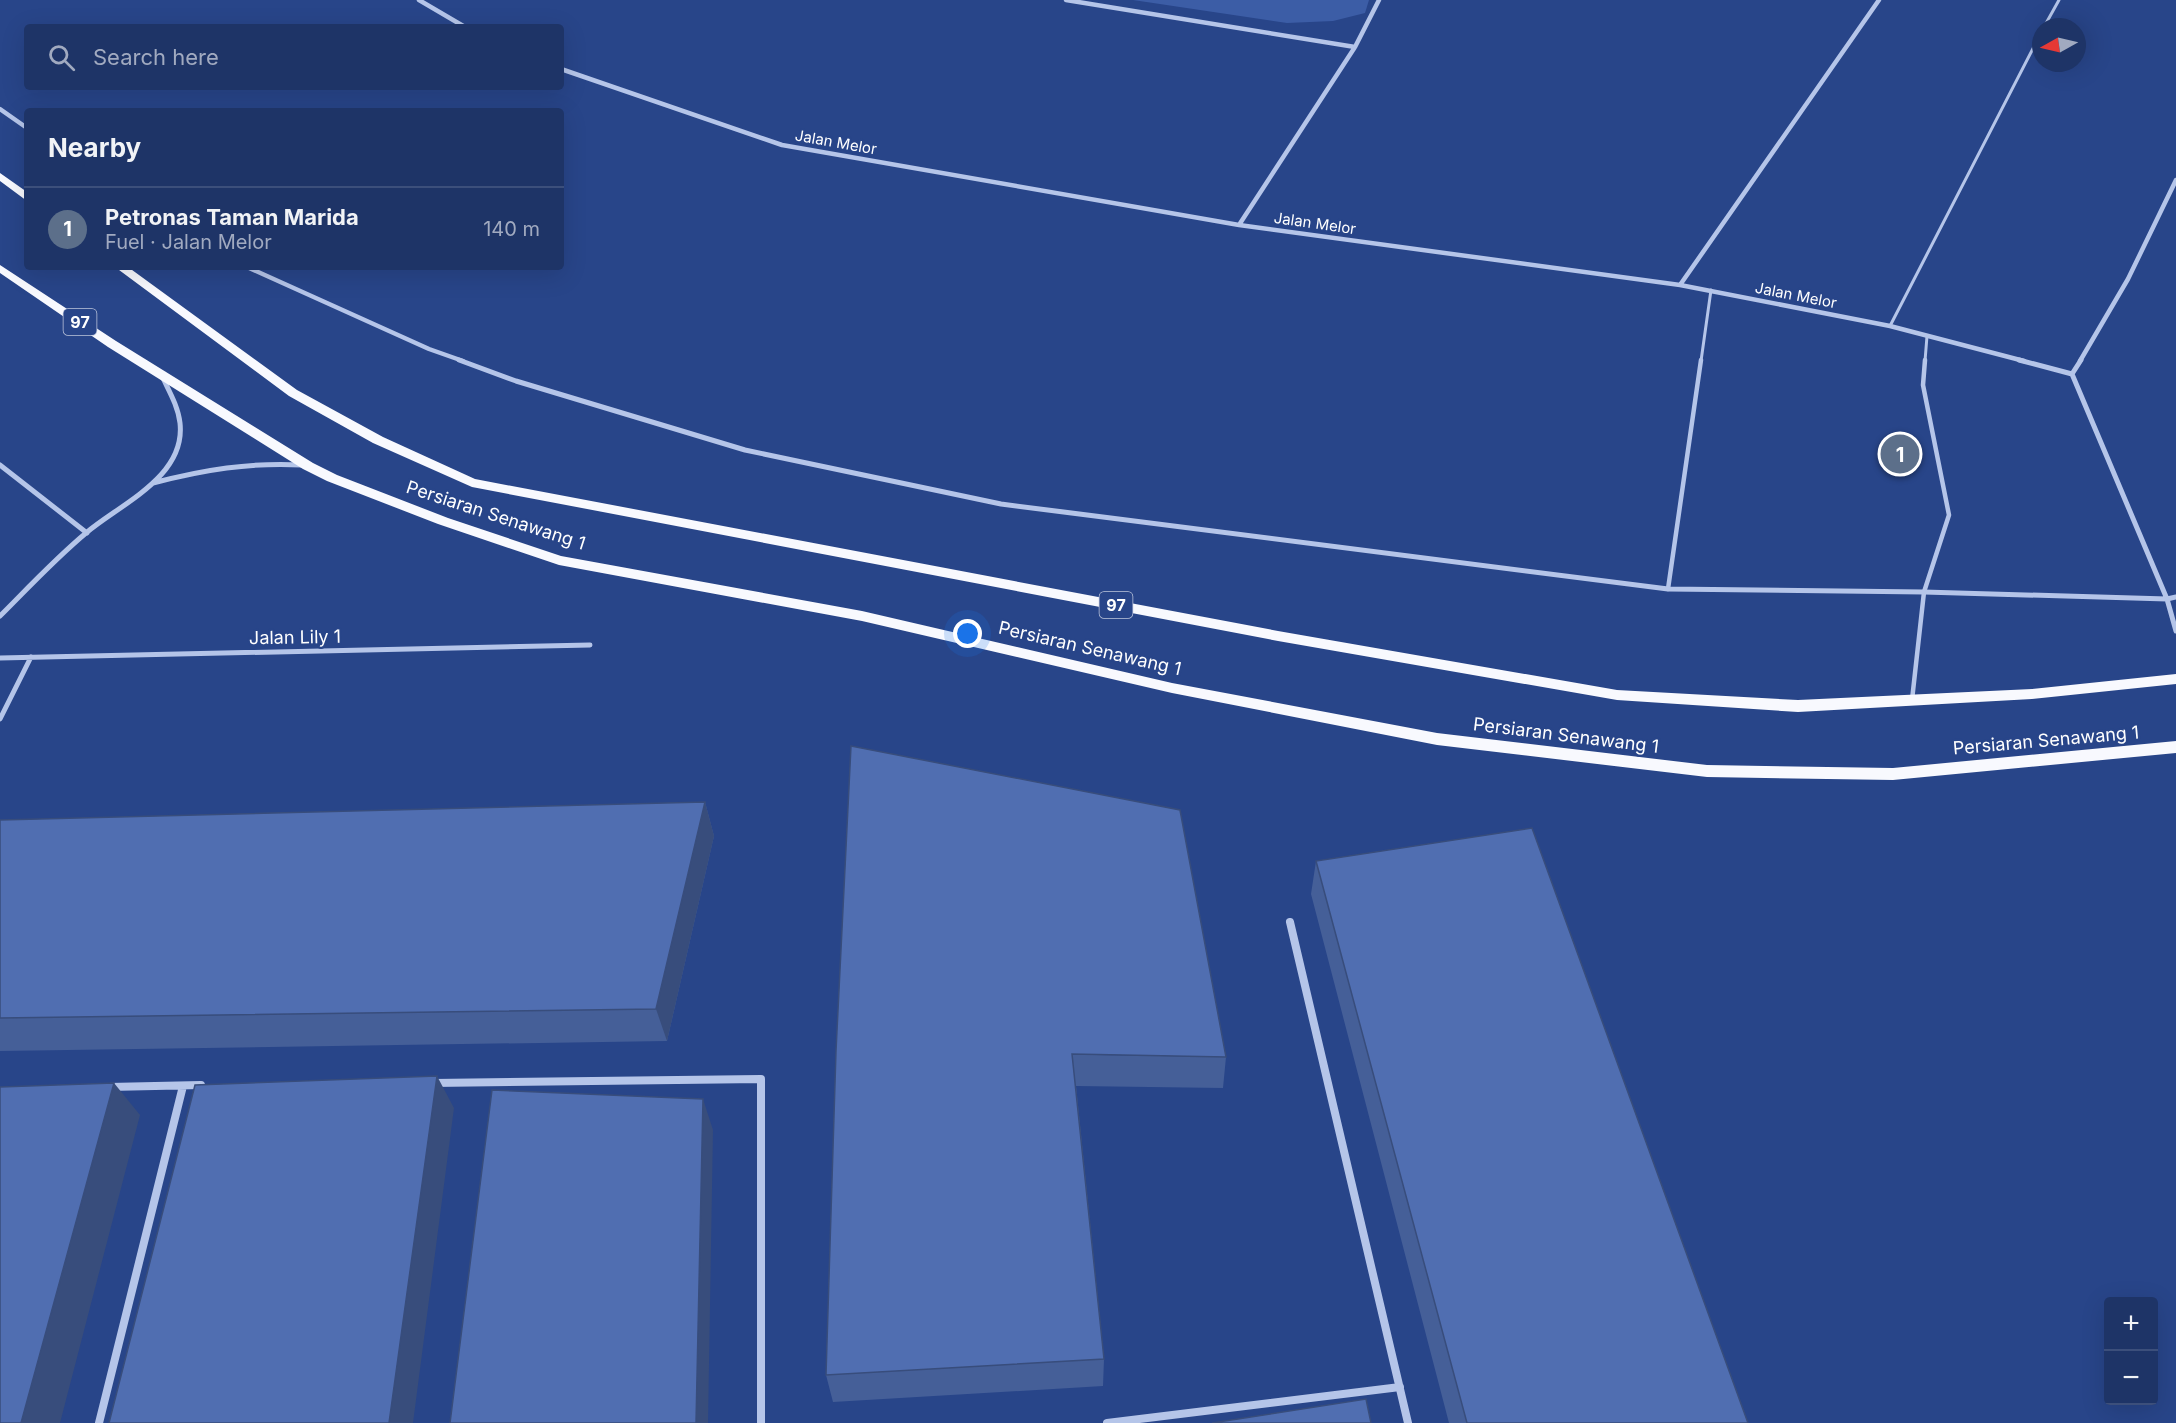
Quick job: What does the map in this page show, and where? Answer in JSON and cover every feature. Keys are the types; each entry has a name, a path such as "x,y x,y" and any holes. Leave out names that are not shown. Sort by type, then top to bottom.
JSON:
{"main road":[{"path":"0,176 24,196"},
{"name":"Persiaran Senawang 1","path":"0,267 162,376 308,466 332,478 442,521 559,560 862,616 1172,687 1437,740 1707,771 1893,774 2176,747"},
{"name":"Persiaran Senawang 1","path":"125,270 293,393 378,440 472,483 1278,636 1617,695 1797,706 2032,694 2176,680"}],"street":[{"path":"419,0 460,24"},
{"path":"1066,0 1355,47"},
{"path":"1239,225 1355,47 1380,0"},
{"path":"1680,285 1879,0"},
{"name":"Jalan Melor","path":"564,70 782,145 1239,225 1711,290 1890,326 2072,374"},
{"path":"0,109 24,126"},
{"path":"2176,180 2100,332 2072,374 2167,599 2176,631"},
{"path":"254,270 429,349 516,381 745,450 1001,504 1668,589 1924,592 2167,599 2176,597"},
{"path":"0,616 87,532 152,483 172,461 180,440 179,414 162,376"},
{"path":"152,483 197,471 239,464 266,462 308,466"},
{"path":"0,465 87,532"},
{"name":"Jalan Lily 1","path":"0,658 590,645"},
{"path":"0,719 31,657"},
{"path":"1290,922 1408,1423"},
{"path":"419,1083 761,1079 761,1423"},
{"path":"103,1087 207,1085"},
{"path":"99,1423 183,1086"},
{"path":"1107,1423 1400,1387"}],"lane":[{"path":"2049,18 2059,0"},
{"path":"1890,326 2032,50"},
{"path":"1668,589 1711,290"},
{"path":"1912,700 1924,592 1949,515 1923,385 1927,336"}],"shaded area":[{"path":"1133,0 1369,0 1365,13 1333,21 1287,23"}],"building":[{"path":"851,746 1180,810 1226,1057 1072,1054 1104,1359 826,1375 836,1051"},
{"path":"705,802 656,1009 0,1018 0,820"},
{"path":"1532,828 1748,1423 1467,1423 1316,861"},
{"path":"437,1076 389,1423 109,1423 195,1085"},
{"path":"114,1083 21,1423 0,1423 0,1087"},
{"path":"492,1090 703,1099 696,1423 450,1423"},
{"path":"1366,1399 1371,1423 1212,1423"}],"place":[{"name":"Petronas Taman Marida","path":"1900,454"}]}
